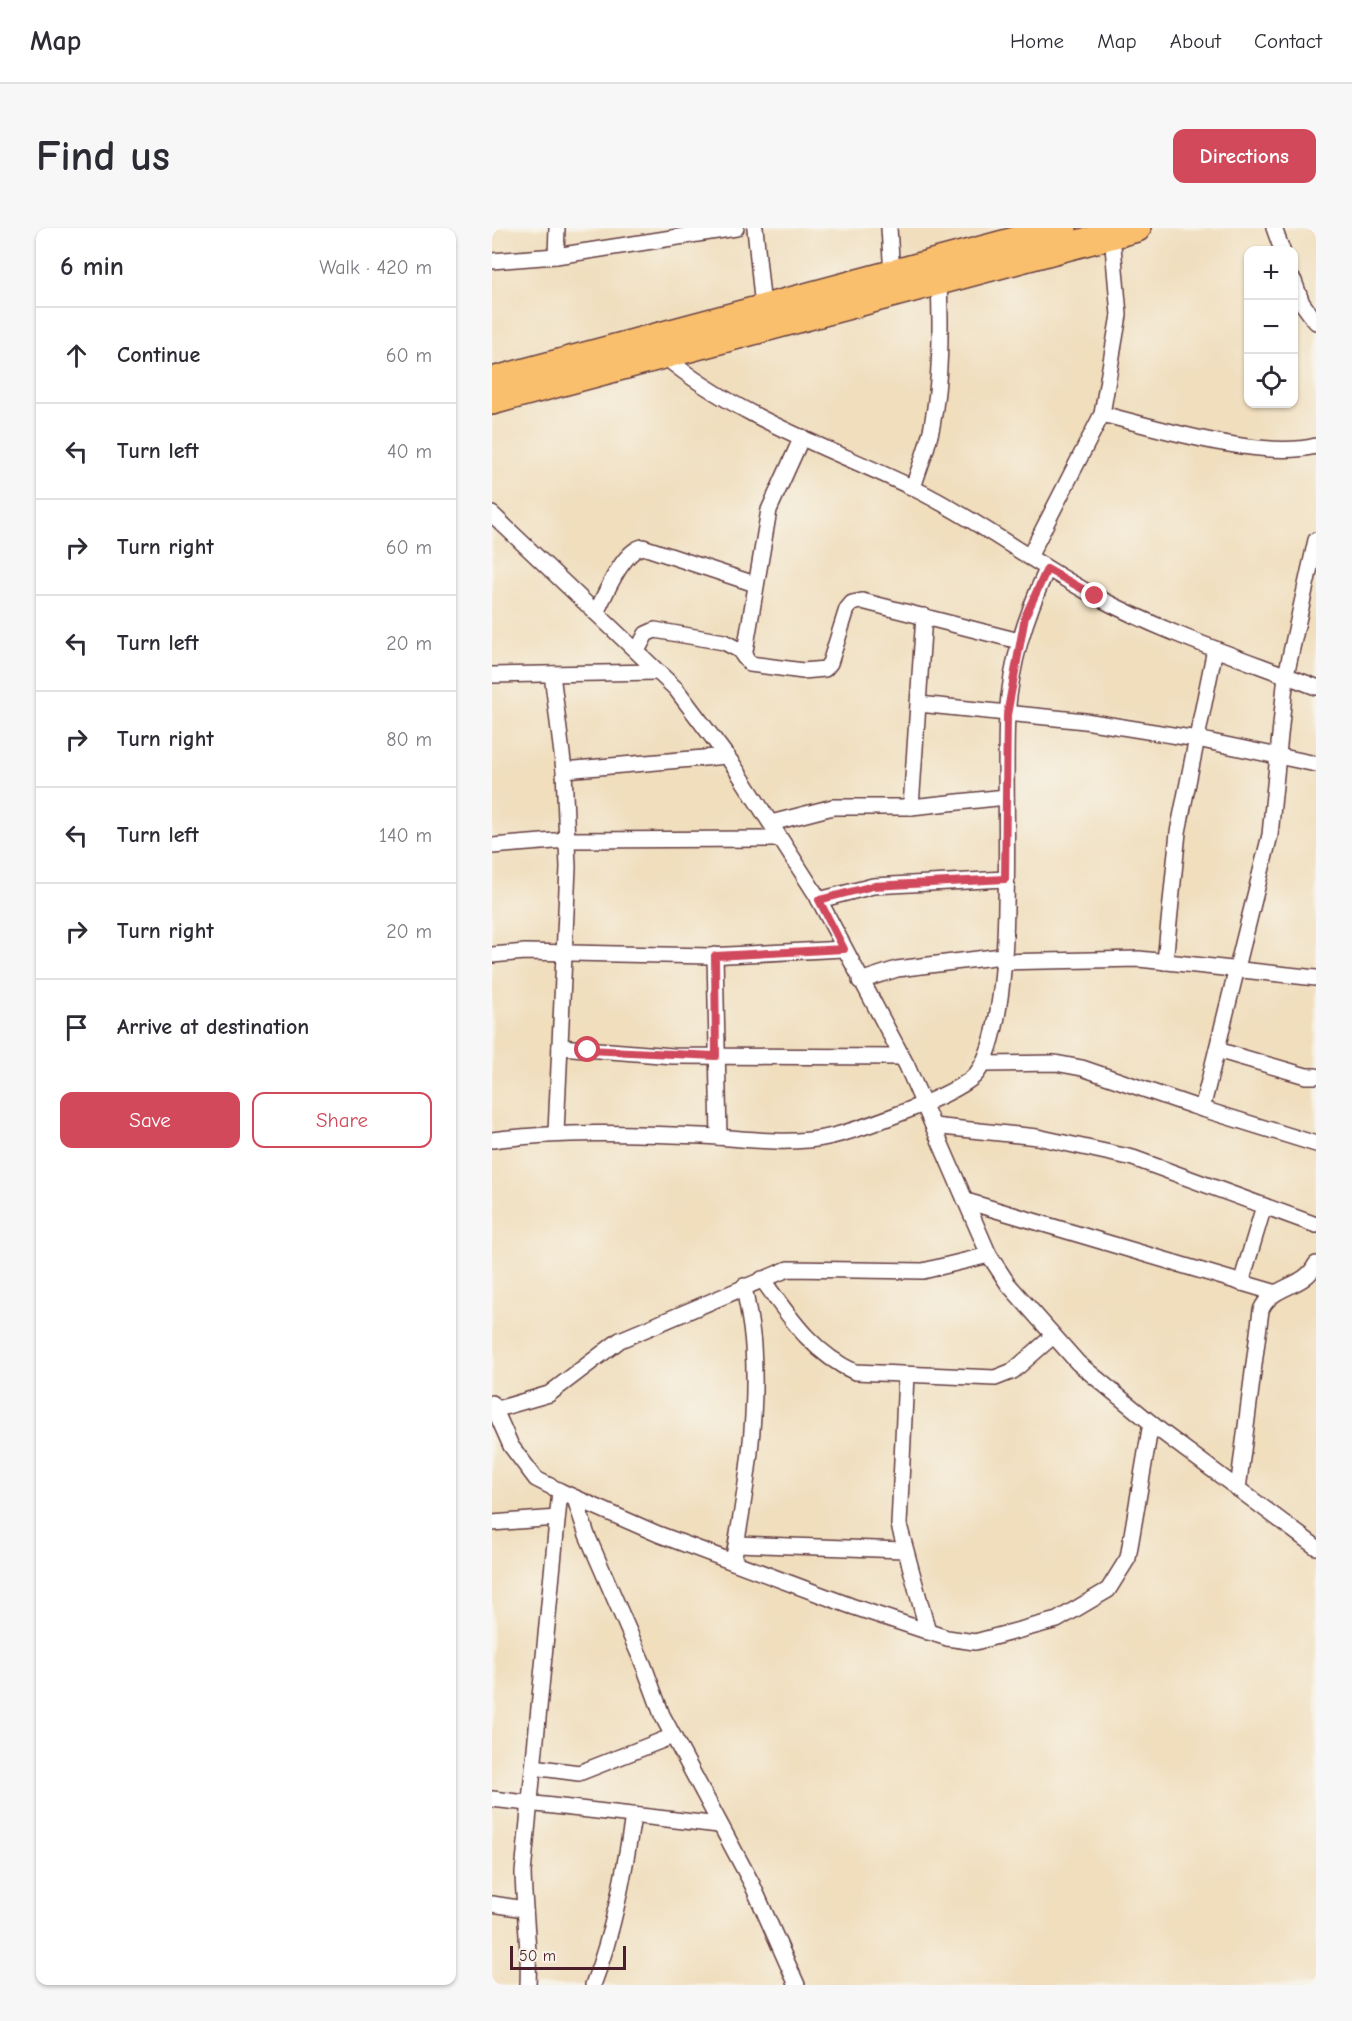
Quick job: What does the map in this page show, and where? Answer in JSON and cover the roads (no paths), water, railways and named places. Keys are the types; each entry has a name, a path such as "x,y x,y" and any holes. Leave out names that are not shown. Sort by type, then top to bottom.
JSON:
{"highway":[{"path":"492,381 892,274 1027,233 1063,228"},
{"path":"492,401 1125,232"}],"street":[{"path":"556,256 557,228"},
{"path":"492,261 556,256 700,231 736,228"},
{"path":"755,228 763,308"},
{"path":"889,228 892,274"},
{"path":"1274,228 1281,246"},
{"path":"1029,557 1102,414 1119,315 1125,232"},
{"path":"913,488 932,428 938,390 942,354 939,283"},
{"path":"1298,293 1316,322"},
{"path":"664,356 687,375 802,437 913,488 974,521 1047,569 1155,625 1316,687"},
{"path":"1102,414 1207,440 1287,450 1316,446"},
{"path":"744,657 769,510 802,437"},
{"path":"492,514 676,689 727,756 819,900 902,1057 925,1104 989,1255 1008,1284 1078,1363 1151,1423 1316,1547"},
{"path":"1202,1109 1270,836 1286,675 1316,540"},
{"path":"596,613 627,556 637,548 644,547 755,584"},
{"path":"492,1140 556,1133 798,1141 828,1137 925,1104 975,1076 988,1054 998,1018 1005,879 1007,715 1025,617 1047,569"},
{"path":"637,651 646,634 655,630 724,642 739,650 750,664 803,671 825,669 830,663 847,609 852,603 862,601 1019,641"},
{"path":"911,807 924,616"},
{"path":"1165,962 1178,832 1215,649"},
{"path":"492,675 658,672"},
{"path":"552,674 564,770 567,840 556,1133"},
{"path":"919,704 1007,715 1085,721 1197,740 1316,764"},
{"path":"564,770 727,756"},
{"path":"771,823 833,807 911,807 1006,797"},
{"path":"492,846 567,840 780,839"},
{"path":"819,900 873,886 1005,879"},
{"path":"492,955 564,952 715,956 844,949"},
{"path":"715,956 718,1137"},
{"path":"860,981 897,969 1002,959 1139,959 1316,978"},
{"path":"560,1047 673,1056 902,1057"},
{"path":"1217,1050 1297,1074 1316,1076"},
{"path":"983,1064 1055,1063 1073,1066 1202,1109 1316,1143"},
{"path":"933,1126 1037,1137 1133,1158 1316,1225"},
{"path":"966,1201 1273,1292"},
{"path":"1241,1283 1264,1206"},
{"path":"989,1255 923,1271 788,1269 620,1340 549,1395 494,1413 511,1446 536,1479 576,1499 851,1606 946,1638 975,1642 1057,1620 1108,1590 1128,1558 1151,1423"},
{"path":"1238,1489 1261,1310 1273,1292 1305,1279 1316,1264"},
{"path":"762,1279 806,1339 834,1363 855,1372 995,1378 1013,1371 1053,1336"},
{"path":"733,1562 743,1508 753,1396 753,1345 744,1286"},
{"path":"906,1375 899,1525 928,1632"},
{"path":"528,1985 530,1955 524,1909 523,1873 560,1491"},
{"path":"576,1499 587,1535 672,1736 752,1884 797,1985"},
{"path":"492,1523 557,1518"},
{"path":"736,1544 904,1550"},
{"path":"532,1767 579,1773 672,1736"},
{"path":"492,1799 719,1825"},
{"path":"593,1985 607,1947 620,1894 633,1816"},
{"path":"492,1904 524,1909"}]}
